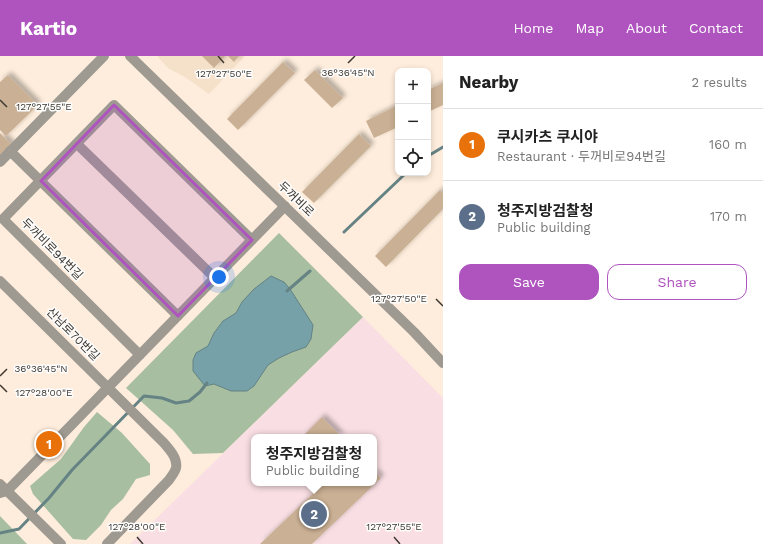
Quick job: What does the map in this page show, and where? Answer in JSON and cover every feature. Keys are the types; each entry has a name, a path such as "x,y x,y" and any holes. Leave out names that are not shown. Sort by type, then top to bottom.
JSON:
{"street":[{"path":"0,162 104,56"},
{"name":"두꺼비로","path":"130,56 414,332 443,363"},
{"name":"두꺼비로94번길","path":"140,355 4,219 114,105 252,240"},
{"path":"77,144 215,278"},
{"path":"10,151 178,316"},
{"path":"61,544 27,510 2,489 140,355 285,206"},
{"name":"산남로70번길","path":"0,280 171,451 176,469 169,480 107,544"}],"highlighted area":[{"path":"114,105 252,240 178,316 41,181"}],"shaded area":[{"path":"157,56 245,56 209,94 185,77 168,68"},
{"path":"363,317 443,398 443,544 130,544"}],"green space":[{"path":"279,233 363,317 223,453 193,454 173,430 126,388"},
{"path":"97,412 122,433 150,464 150,475 136,479 123,499 111,510 101,525 86,540 73,539 33,494 30,486 61,459"},
{"path":"0,516 27,544 0,544"}],"water":[{"path":"271,276 284,282 290,289 313,325 311,339 306,347 279,358 268,365 254,386 247,391 231,391 214,384 205,386 193,371 193,360 196,353 208,346 214,333 223,321 236,313 242,302 254,289"}],"building":[{"path":"202,56 225,56 214,68"},
{"path":"228,56 239,56 234,62"},
{"path":"283,62 295,73 238,130 227,119"},
{"path":"315,70 343,98 332,108 304,80"},
{"path":"8,75 38,105 6,136 0,130 0,82"},
{"path":"443,83 443,105 431,111 431,104 431,89"},
{"path":"395,106 395,128 374,138 366,121"},
{"path":"0,133 13,146 0,158"},
{"path":"359,134 371,146 314,203 302,192"},
{"path":"440,190 443,193 443,209 386,267 375,256"},
{"path":"322,417 339,434 305,434"},
{"path":"377,474 381,478 377,482"},
{"path":"321,486 373,486 312,544 260,544"}],"waterway":[{"path":"431,154 443,147"},
{"path":"344,232 403,176"},
{"path":"287,291 310,271"},
{"path":"0,533 19,529 49,498 72,470 144,396 162,398 176,403 189,401 200,392 207,383"}],"place":[{"name":"쿠시카츠 쿠시야","path":"49,444"},
{"name":"청주지방검찰청","path":"314,514"}]}
